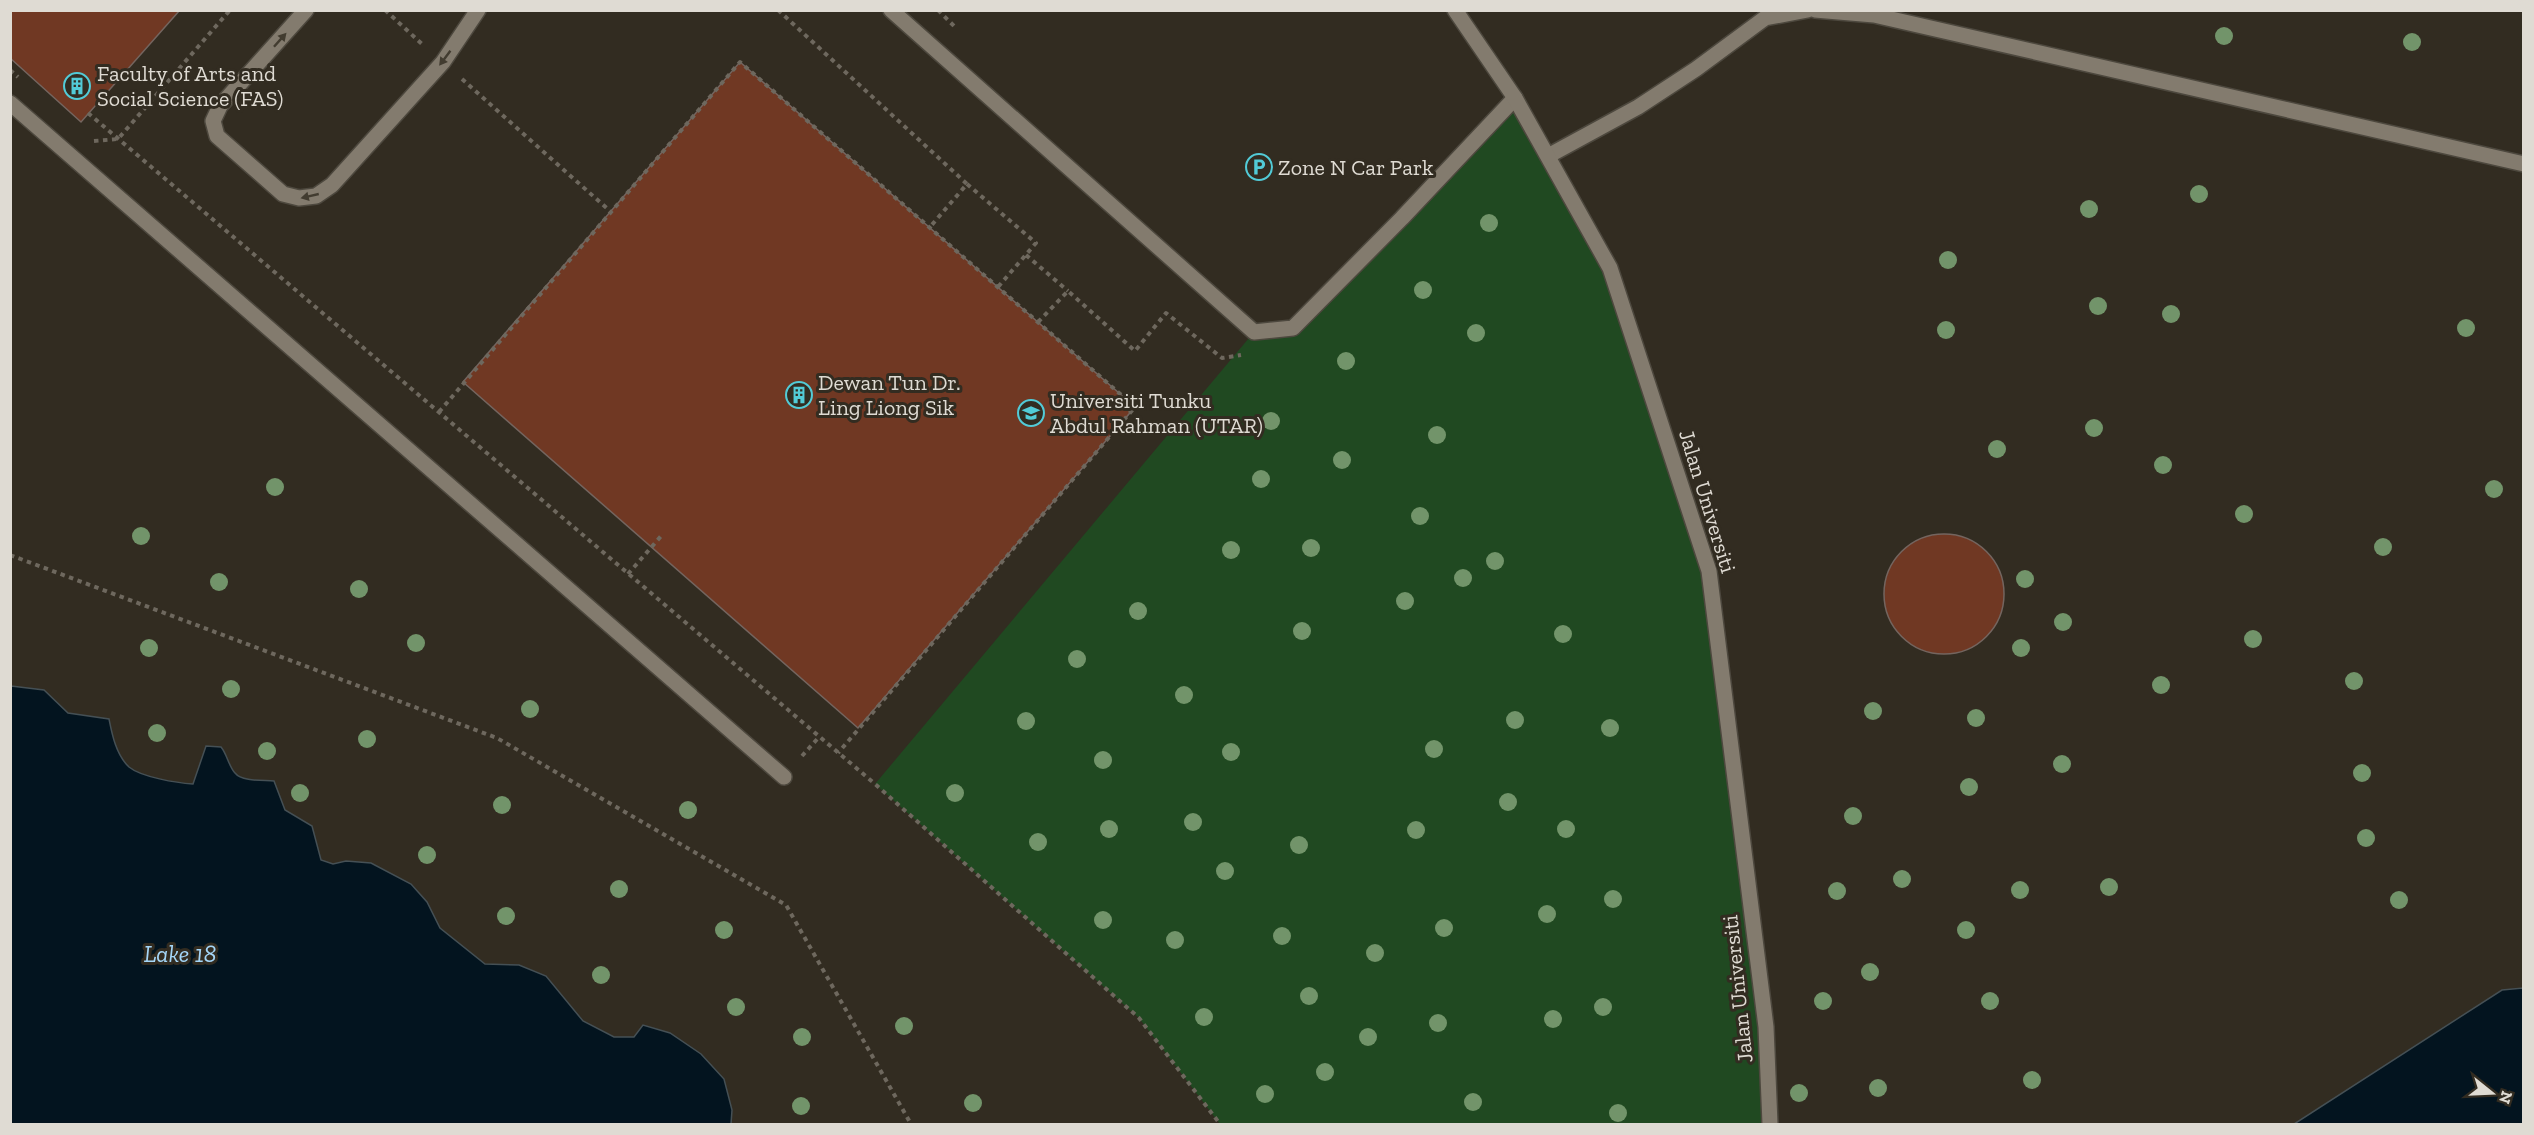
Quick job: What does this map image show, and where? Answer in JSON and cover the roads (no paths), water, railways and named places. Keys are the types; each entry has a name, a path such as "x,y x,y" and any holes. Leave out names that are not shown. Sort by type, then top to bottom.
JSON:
{"street":[{"path":"306,10 220,106 213,121 217,136 283,194 299,198 316,196 332,185 442,62 478,10"},
{"path":"891,10 1254,332 1293,328 1402,218 1515,98"},
{"name":"Jalan Universiti","path":"1455,10 1515,98 1610,268 1709,571 1766,1027 1770,1125"},
{"path":"1548,156 1638,107 1696,69 1765,18 1808,10"},
{"path":"1815,10 1874,15 2523,164"},
{"path":"10,103 783,777"}],"water":[{"name":"Lake 18","path":"11,686 44,690 68,713 109,719 115,744 121,757 129,767 150,777 193,784 206,746 221,747 238,776 274,781 285,810 312,826 321,860 333,864 346,861 371,863 411,884 427,902 440,928 485,964 519,965 546,976 583,1021 614,1037 634,1037 643,1025 670,1033 701,1054 724,1079 732,1110 731,1124 11,1124"},
{"path":"2523,988 2523,1124 2294,1124 2502,990"}],"place":[{"name":"Faculty of Arts and Social Science (FAS)","path":"77,86"},
{"name":"Zone N Car Park","path":"1259,167"},
{"name":"Dewan Tun Dr. Ling Liong Sik","path":"799,395"},
{"name":"Universiti Tunku Abdul Rahman (UTAR)","path":"1031,413"}]}
